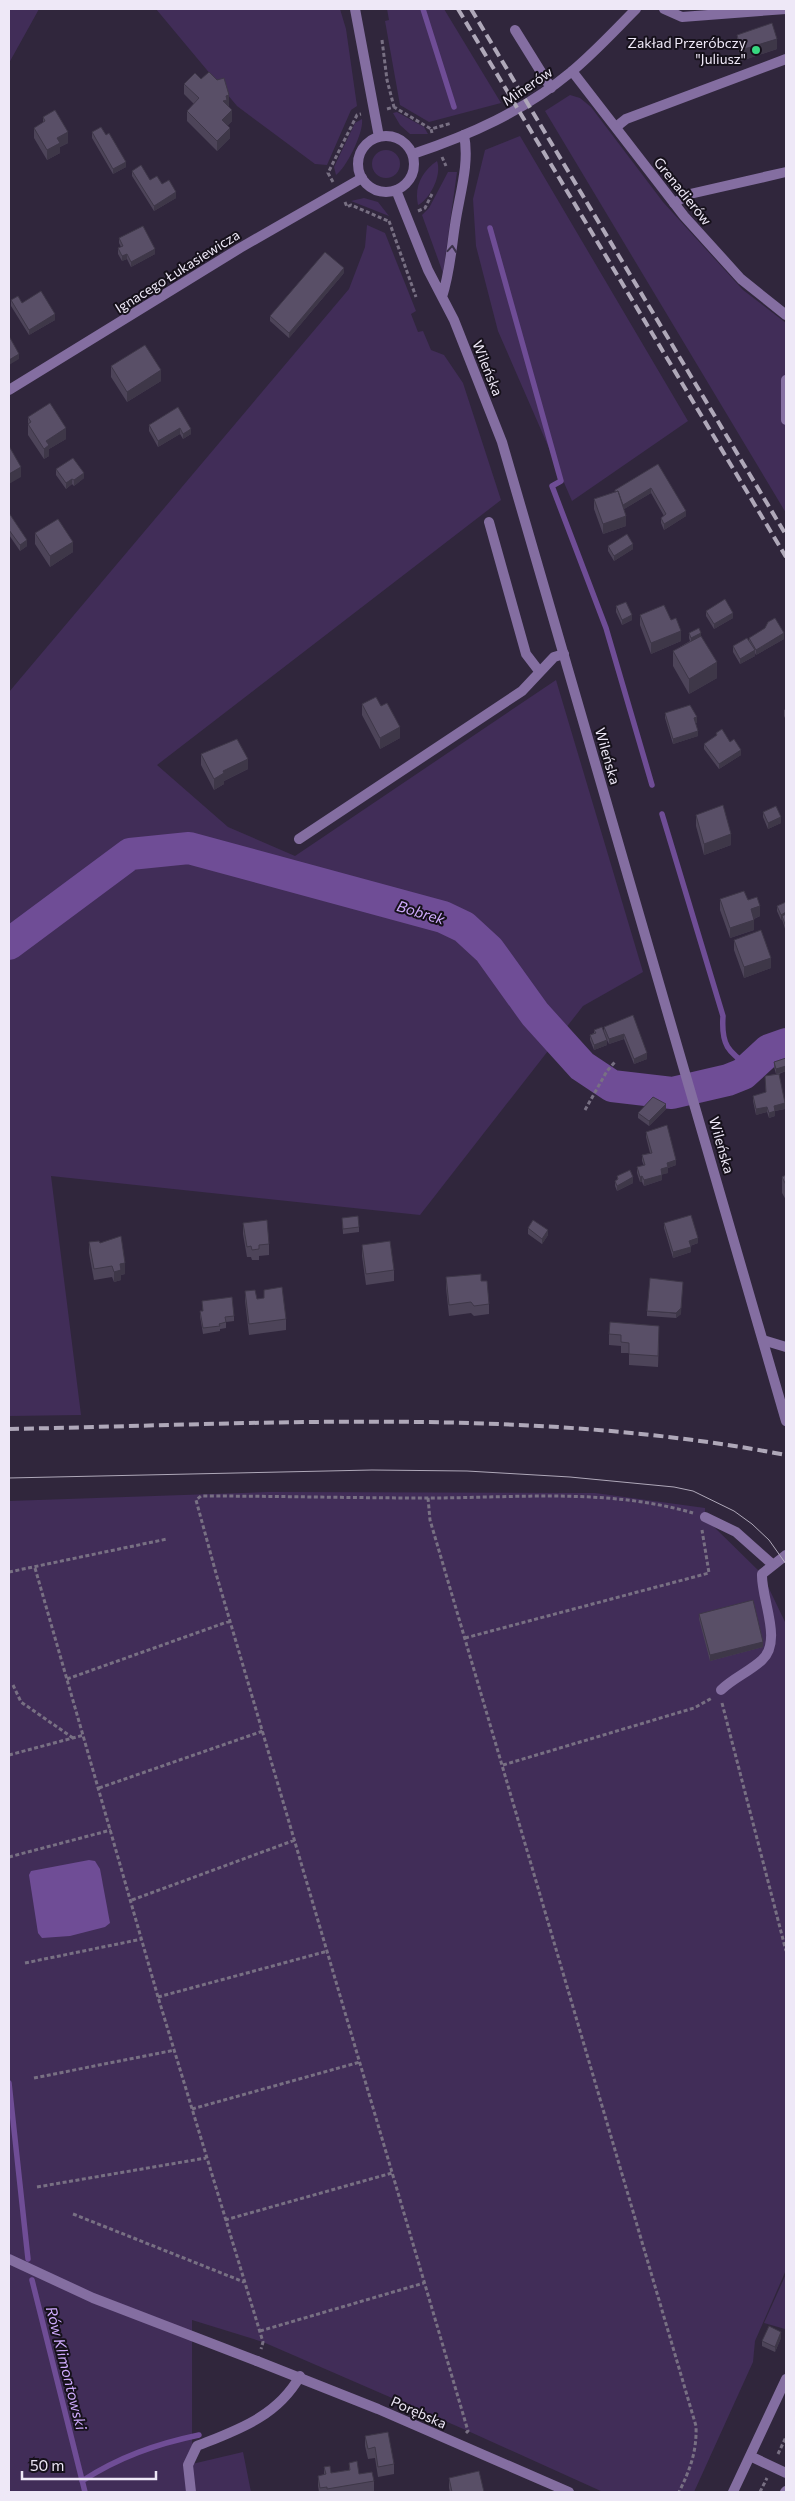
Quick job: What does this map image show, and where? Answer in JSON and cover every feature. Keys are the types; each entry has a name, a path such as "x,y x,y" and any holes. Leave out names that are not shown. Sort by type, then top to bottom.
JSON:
{"street":[{"path":"355,9 379,137"},
{"name":"Minerów","path":"413,154 438,146 519,110 572,71 636,9"},
{"path":"664,9 682,17 786,9"},
{"path":"515,30 551,88"},
{"path":"616,127 626,119 786,59"},
{"name":"Grenadierów","path":"572,71 674,203 741,279 786,315"},
{"path":"442,297 450,272 454,226 467,151 464,134"},
{"path":"379,137 396,138 403,141 413,154 413,172 410,180 396,190 387,192 377,191 362,178 358,162 360,153 365,146 379,137"},
{"path":"674,203 690,194 786,172"},
{"name":"Ignacego Łukasiewicza","path":"9,390 240,248 362,178"},
{"name":"Wileńska","path":"396,190 425,261 476,372 502,442 700,1118 786,1421"},
{"path":"786,380 786,420"},
{"path":"489,522 526,654 539,671"},
{"path":"299,839 522,691 554,657 564,654"},
{"path":"763,1340 786,1347"},
{"path":"702,1516 736,1532 772,1564"},
{"path":"721,1690 730,1681 763,1660 770,1650 772,1638 761,1585 762,1574 772,1564 786,1555"},
{"name":"Porębska","path":"9,2259 93,2298 300,2376 569,2492"},
{"path":"191,2492 188,2465 197,2446 252,2424 290,2394 300,2376"},
{"path":"733,2492 786,2379"},
{"path":"750,2456 786,2473"}],"path":[{"path":"382,40 387,80 394,107 431,130 446,166"},
{"path":"388,221 351,205 347,207 328,173 357,115 394,107"},
{"path":"431,130 459,122"},
{"path":"585,1110 607,1071 616,1062"},
{"path":"460,2445 468,2431 197,1509 196,1500 201,1496 594,1498 649,1503 702,1516 709,1573 465,1638"},
{"path":"428,1498 430,1520 696,2426 697,2446 689,2474 680,2492"},
{"path":"9,1572 167,1539"},
{"path":"35,1568 100,1788 158,1997 244,2283 260,2330 263,2342 257,2361"},
{"path":"67,1679 230,1621"},
{"path":"13,1684 20,1702 73,1738"},
{"path":"503,1765 694,1708 708,1701 721,1690"},
{"path":"721,1690 726,1725 786,1951"},
{"path":"100,1788 263,1731"},
{"path":"9,1755 84,1735"},
{"path":"9,1857 111,1830"},
{"path":"132,1900 295,1840"},
{"path":"25,1963 142,1939"},
{"path":"158,1997 328,1951"},
{"path":"34,2078 175,2050"},
{"path":"192,2109 360,2062"},
{"path":"37,2186 206,2158"},
{"path":"225,2220 392,2172"},
{"path":"73,2214 244,2283"},
{"path":"260,2330 424,2283"}],"shaded area":[{"path":"9,9 39,9 9,63"},
{"path":"156,9 340,9 346,29 357,106 351,110 327,165 315,164 237,106"},
{"path":"387,9 444,9 501,103 429,122 400,105 385,21 389,20"},
{"path":"570,95 580,98 591,107 663,202 743,290 786,323 786,513 545,111"},
{"path":"397,112 424,127 428,134 410,134 400,125 393,113"},
{"path":"362,119 362,125 354,149 345,165 336,175 334,167 355,123"},
{"path":"520,136 688,421 572,501 498,331 476,246 473,199 485,150"},
{"path":"386,150 396,154 400,164 396,174 386,178 376,174 372,164 376,154"},
{"path":"437,161 437,179 427,197 418,205 417,192 420,180"},
{"path":"448,172 457,172 443,273 422,215 429,208"},
{"path":"364,198 378,202 389,216 351,201"},
{"path":"367,225 385,233 416,311 411,314 418,332 423,331 431,350 444,355 463,383 501,500 157,765 228,827 295,856 556,680 643,972 583,1006 420,1215 51,1176 81,1415 9,1416 9,692 349,289 365,247"},
{"path":"268,1492 595,1493 705,1508 705,1522 709,1522 762,1574 786,1624 786,2270 755,2341 753,2362 694,2492 603,2492 263,2342 192,2320 192,2464 243,2452 251,2492 9,2492 9,1501"},
{"path":"89,1860 95,1861 100,1869 110,1923 105,1927 70,1936 42,1938 38,1933 29,1875 31,1871"},
{"path":"786,2274 786,2340 785,2329 764,2323"}],"building":[{"path":"772,23 777,39 741,50 737,35"},
{"path":"209,72 217,80 224,78 229,95 226,96 227,100 223,101 232,110 222,120 230,128 217,141 187,111 199,98 184,84 195,73 201,79"},
{"path":"55,110 68,132 57,138 60,143 47,150 34,128 45,121 43,117"},
{"path":"101,127 106,135 109,133 126,162 113,169 92,132"},
{"path":"141,165 150,180 157,176 162,184 169,180 176,192 154,206 132,171"},
{"path":"143,226 155,249 131,262 127,254 122,256 118,248 123,246 119,238"},
{"path":"325,252 344,268 289,333 270,316"},
{"path":"41,291 55,314 29,330 11,300 18,296 22,303"},
{"path":"9,336 19,354 9,360"},
{"path":"145,345 161,370 127,392 111,366"},
{"path":"50,403 66,428 46,441 49,445 44,449 28,424 31,422 28,417"},
{"path":"178,407 191,429 183,434 180,428 158,441 149,425"},
{"path":"9,446 21,467 9,474"},
{"path":"73,458 84,473 66,483 56,469"},
{"path":"658,464 686,511 664,524 661,518 666,514 651,488 623,505 618,491 615,492 615,490"},
{"path":"618,491 626,516 603,524 594,499"},
{"path":"9,513 27,540 20,545 9,530"},
{"path":"58,519 73,542 50,556 35,533"},
{"path":"627,534 633,544 614,556 608,546"},
{"path":"725,599 733,613 714,624 706,611"},
{"path":"626,602 632,615 622,620 616,606"},
{"path":"664,605 671,620 676,618 681,631 651,643 640,615"},
{"path":"775,618 784,633 756,650 749,638 765,628 768,622"},
{"path":"699,628 701,633 691,638 689,633"},
{"path":"701,636 717,662 689,679 673,651"},
{"path":"747,638 755,650 740,659 733,646"},
{"path":"376,697 381,706 387,703 400,727 380,738 362,704"},
{"path":"690,705 697,717 694,718 698,731 673,739 665,713"},
{"path":"722,729 730,742 734,739 741,750 719,764 704,744"},
{"path":"237,739 248,759 223,771 224,773 214,779 201,754"},
{"path":"723,805 731,834 704,844 696,815"},
{"path":"776,806 781,817 768,823 763,812"},
{"path":"744,891 748,900 757,897 760,906 751,909 754,920 730,928 720,899"},
{"path":"786,902 786,912 781,915 777,906"},
{"path":"786,914 786,927 782,916"},
{"path":"761,930 771,958 744,967 734,940"},
{"path":"633,1015 647,1053 634,1059 624,1034 609,1039 604,1027"},
{"path":"602,1027 607,1040 594,1045 590,1035 596,1033 594,1030"},
{"path":"786,1058 786,1066 776,1069 774,1062"},
{"path":"779,1074 785,1103 774,1106 775,1111 769,1113 767,1107 756,1109 753,1096 766,1092 765,1076"},
{"path":"653,1097 666,1104 649,1121 638,1113"},
{"path":"667,1125 676,1160 667,1163 668,1167 661,1169 662,1175 644,1180 642,1176 640,1177 637,1167 645,1165 642,1155 652,1153 646,1132"},
{"path":"630,1170 633,1177 617,1186 615,1181 618,1179 617,1176"},
{"path":"786,1175 786,1185 782,1177"},
{"path":"691,1215 698,1238 689,1241 691,1247 673,1252 664,1223"},
{"path":"358,1216 359,1227 343,1229 342,1218"},
{"path":"267,1220 269,1244 259,1245 259,1249 252,1250 251,1246 247,1247 243,1223"},
{"path":"533,1220 548,1230 542,1239 528,1228"},
{"path":"121,1236 125,1263 120,1264 121,1270 114,1272 112,1266 94,1269 89,1242 99,1241 100,1243"},
{"path":"390,1241 394,1270 366,1274 362,1245"},
{"path":"481,1274 481,1281 487,1281 489,1304 474,1306 471,1302 449,1305 446,1277"},
{"path":"650,1278 683,1282 681,1308 676,1313 647,1311"},
{"path":"282,1287 286,1319 249,1324 245,1291 255,1290 257,1299 264,1298 264,1290"},
{"path":"232,1297 234,1316 225,1317 226,1322 219,1324 220,1326 203,1328 200,1311 203,1311 202,1301"},
{"path":"610,1322 659,1326 658,1356 629,1354 629,1343 621,1342 621,1335 609,1334"},
{"path":"753,1600 763,1642 710,1655 699,1614"},
{"path":"769,2326 781,2332 775,2347 762,2341"},
{"path":"388,2432 394,2464 378,2467 375,2447 368,2449 365,2436"},
{"path":"357,2461 359,2474 372,2472 374,2481 327,2489 327,2487 320,2488 318,2476 326,2474 324,2467 330,2466 331,2473 350,2470 349,2463"},
{"path":"479,2471 484,2492 452,2492 449,2478"}],"waterway":[{"path":"423,9 454,107"},
{"path":"490,228 561,481 552,486 606,628 652,785"},
{"path":"662,814 723,1016 725,1041 731,1052 750,1067"},
{"name":"Bobrek","path":"9,944 130,854 189,848 443,917 464,927 489,950 535,1014 582,1066 612,1086 672,1093 728,1080 743,1074 769,1050 786,1044"},
{"name":"Rów Klimontowski","path":"9,2083 28,2259"},
{"name":"Rów Klimontowski","path":"32,2280 85,2492"},
{"path":"82,2481 138,2452 199,2435"}],"tram line":[{"path":"9,1478 372,1470 467,1471 570,1477 674,1487 693,1491 734,1511 769,1540 786,1564"}],"railway":[{"path":"458,9 786,557"},
{"path":"471,9 786,535"},
{"path":"9,1429 301,1422 496,1424 593,1430 690,1440 786,1455"}],"place":[{"name":"Zakład Przeróbczy \"Juliusz\"","path":"756,50"}]}
